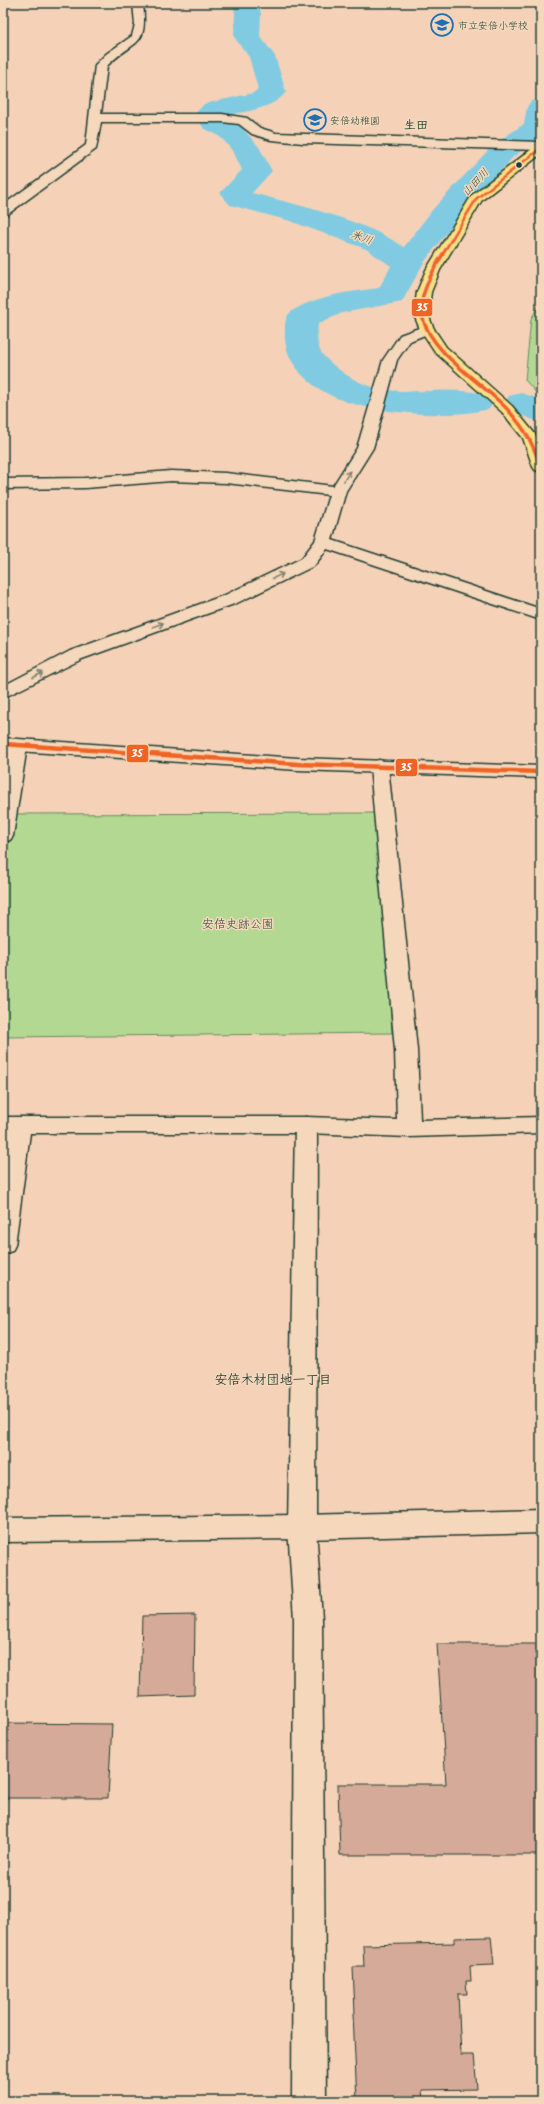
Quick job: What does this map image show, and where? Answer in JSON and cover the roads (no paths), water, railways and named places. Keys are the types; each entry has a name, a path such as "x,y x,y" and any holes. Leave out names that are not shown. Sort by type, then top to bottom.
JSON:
{"main road":[{"path":"541,147 477,198 433,270 424,292 421,315 427,329 441,350 507,409 530,437 541,468"}],"street":[{"path":"3,211 92,146 101,65 110,56 137,37 140,24 138,3"},
{"path":"94,118 222,118 243,121 256,131 274,137 541,147"},
{"path":"3,693 76,655 231,599 308,562 323,542 338,491 364,448 390,360 405,338 427,329"},
{"path":"3,484 85,483 171,476 226,478 338,491"},
{"path":"323,542 541,615"},
{"path":"3,836 10,745 298,764 541,772"},
{"path":"379,766 406,1050 409,1129"},
{"path":"3,1245 11,1125 306,1125 409,1129 541,1125"},
{"path":"306,1125 302,1527 308,1619 309,2101"},
{"path":"3,1530 302,1527 541,1521"}],"waterway":[{"name":"米川","path":"245,3 248,13 247,37 262,56 272,92 262,99 214,110 209,114 214,123 226,127 249,153 257,171 235,193 241,199 301,215 377,242 408,263"},
{"name":"山田川","path":"408,263 444,215 504,150 537,128 541,107"},
{"name":"米川","path":"408,263 391,295 332,305 302,319 301,344 304,354 317,369 333,382 351,391 371,397 392,401 435,403 477,402"},
{"name":"米川","path":"521,403 541,412"}],"place":[{"name":"市立安倍小学校","path":"442,25"},
{"name":"安倍幼稚園","path":"315,120"}],"district":[{"name":"生田","path":"416,125"},
{"name":"安倍木材団地一丁目","path":"273,1379"}],"park label":[{"name":"安倍史跡公園","path":"238,924"}]}
